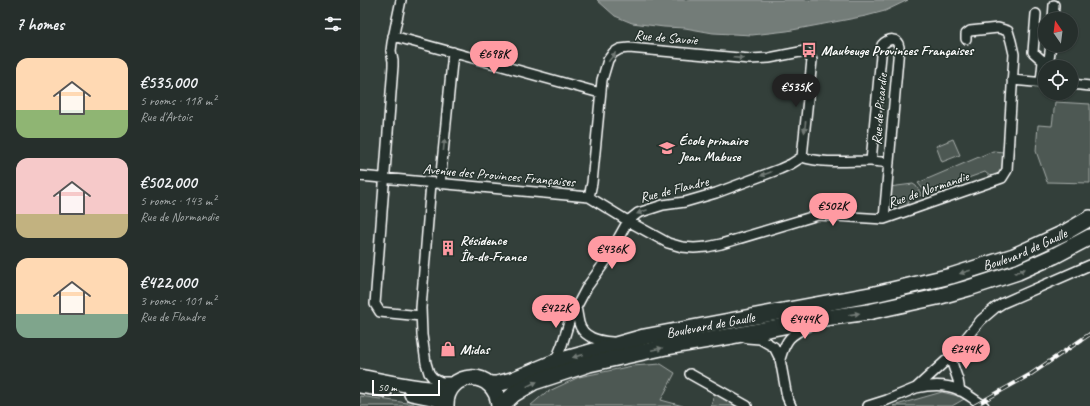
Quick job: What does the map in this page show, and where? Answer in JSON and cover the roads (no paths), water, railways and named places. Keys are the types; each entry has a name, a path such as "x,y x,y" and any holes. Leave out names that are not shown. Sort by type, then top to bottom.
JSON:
{"main road":[{"name":"Boulevard de Gaulle","path":"489,384 497,384 512,380 556,362 644,338 875,294 957,274 1014,256 1066,232 1090,218"},
{"name":"Boulevard de Gaulle","path":"500,406 514,394 534,382 589,364 666,347 732,336 780,336 825,318 868,312 902,305 969,288 1036,264 1090,237"},
{"path":"360,376 434,389 453,385 464,379 472,377 480,378 489,384 497,394 500,406"},
{"path":"360,386 427,397 446,405 446,398 453,385"}],"street":[{"path":"401,0 391,51 393,66 375,304 380,312 421,316"},
{"path":"1054,5 1054,12"},
{"path":"1036,14 1033,52 1042,60"},
{"name":"Rue de Normandie","path":"628,221 668,243 682,247 694,248 721,244 818,215 884,219 1002,178 1007,170 1014,54 1011,41 1008,32 998,28 970,30 966,34 966,39"},
{"path":"393,36 600,93"},
{"name":"Rue de Picardie","path":"871,161 882,45 891,39 898,43 899,47 884,219"},
{"name":"Rue de Savoie","path":"589,197 592,183 602,80 608,60 613,53 620,49 629,48 750,59 769,58 805,51 812,60 802,157"},
{"path":"453,52 435,183 421,316 422,335 429,373 433,378 453,385"},
{"path":"1046,60 1049,59 1050,52"},
{"path":"1012,80 1038,83"},
{"path":"1078,85 1090,86"},
{"path":"802,157 827,162 871,161 888,163"},
{"name":"Rue de Flandre","path":"556,362 570,319 576,307 587,287 605,262 628,221 638,212 663,205 685,202 716,193 780,169 802,157"},
{"name":"Avenue des Provinces Françaises","path":"360,176 589,197 628,221"},
{"path":"916,388 950,357 973,329 995,308 1090,265"},
{"path":"576,307 579,324 588,336 601,341 612,342 644,338"},
{"path":"760,315 780,336 780,359 787,398 791,406"},
{"path":"732,336 760,339 774,347 780,359"},
{"path":"950,357 960,391"},
{"path":"690,374 747,406"},
{"path":"868,406 916,388 937,386 960,391 984,406"}],"railway":[{"path":"974,406 1031,374 1090,334"}],"place":[{"name":"Maubeuge Provinces Françaises","path":"809,50"},
{"name":"École primaire Jean Mabuse","path":"667,148"},
{"name":"Résidence Île-de-France","path":"448,248"},
{"name":"Midas","path":"448,349"}]}
